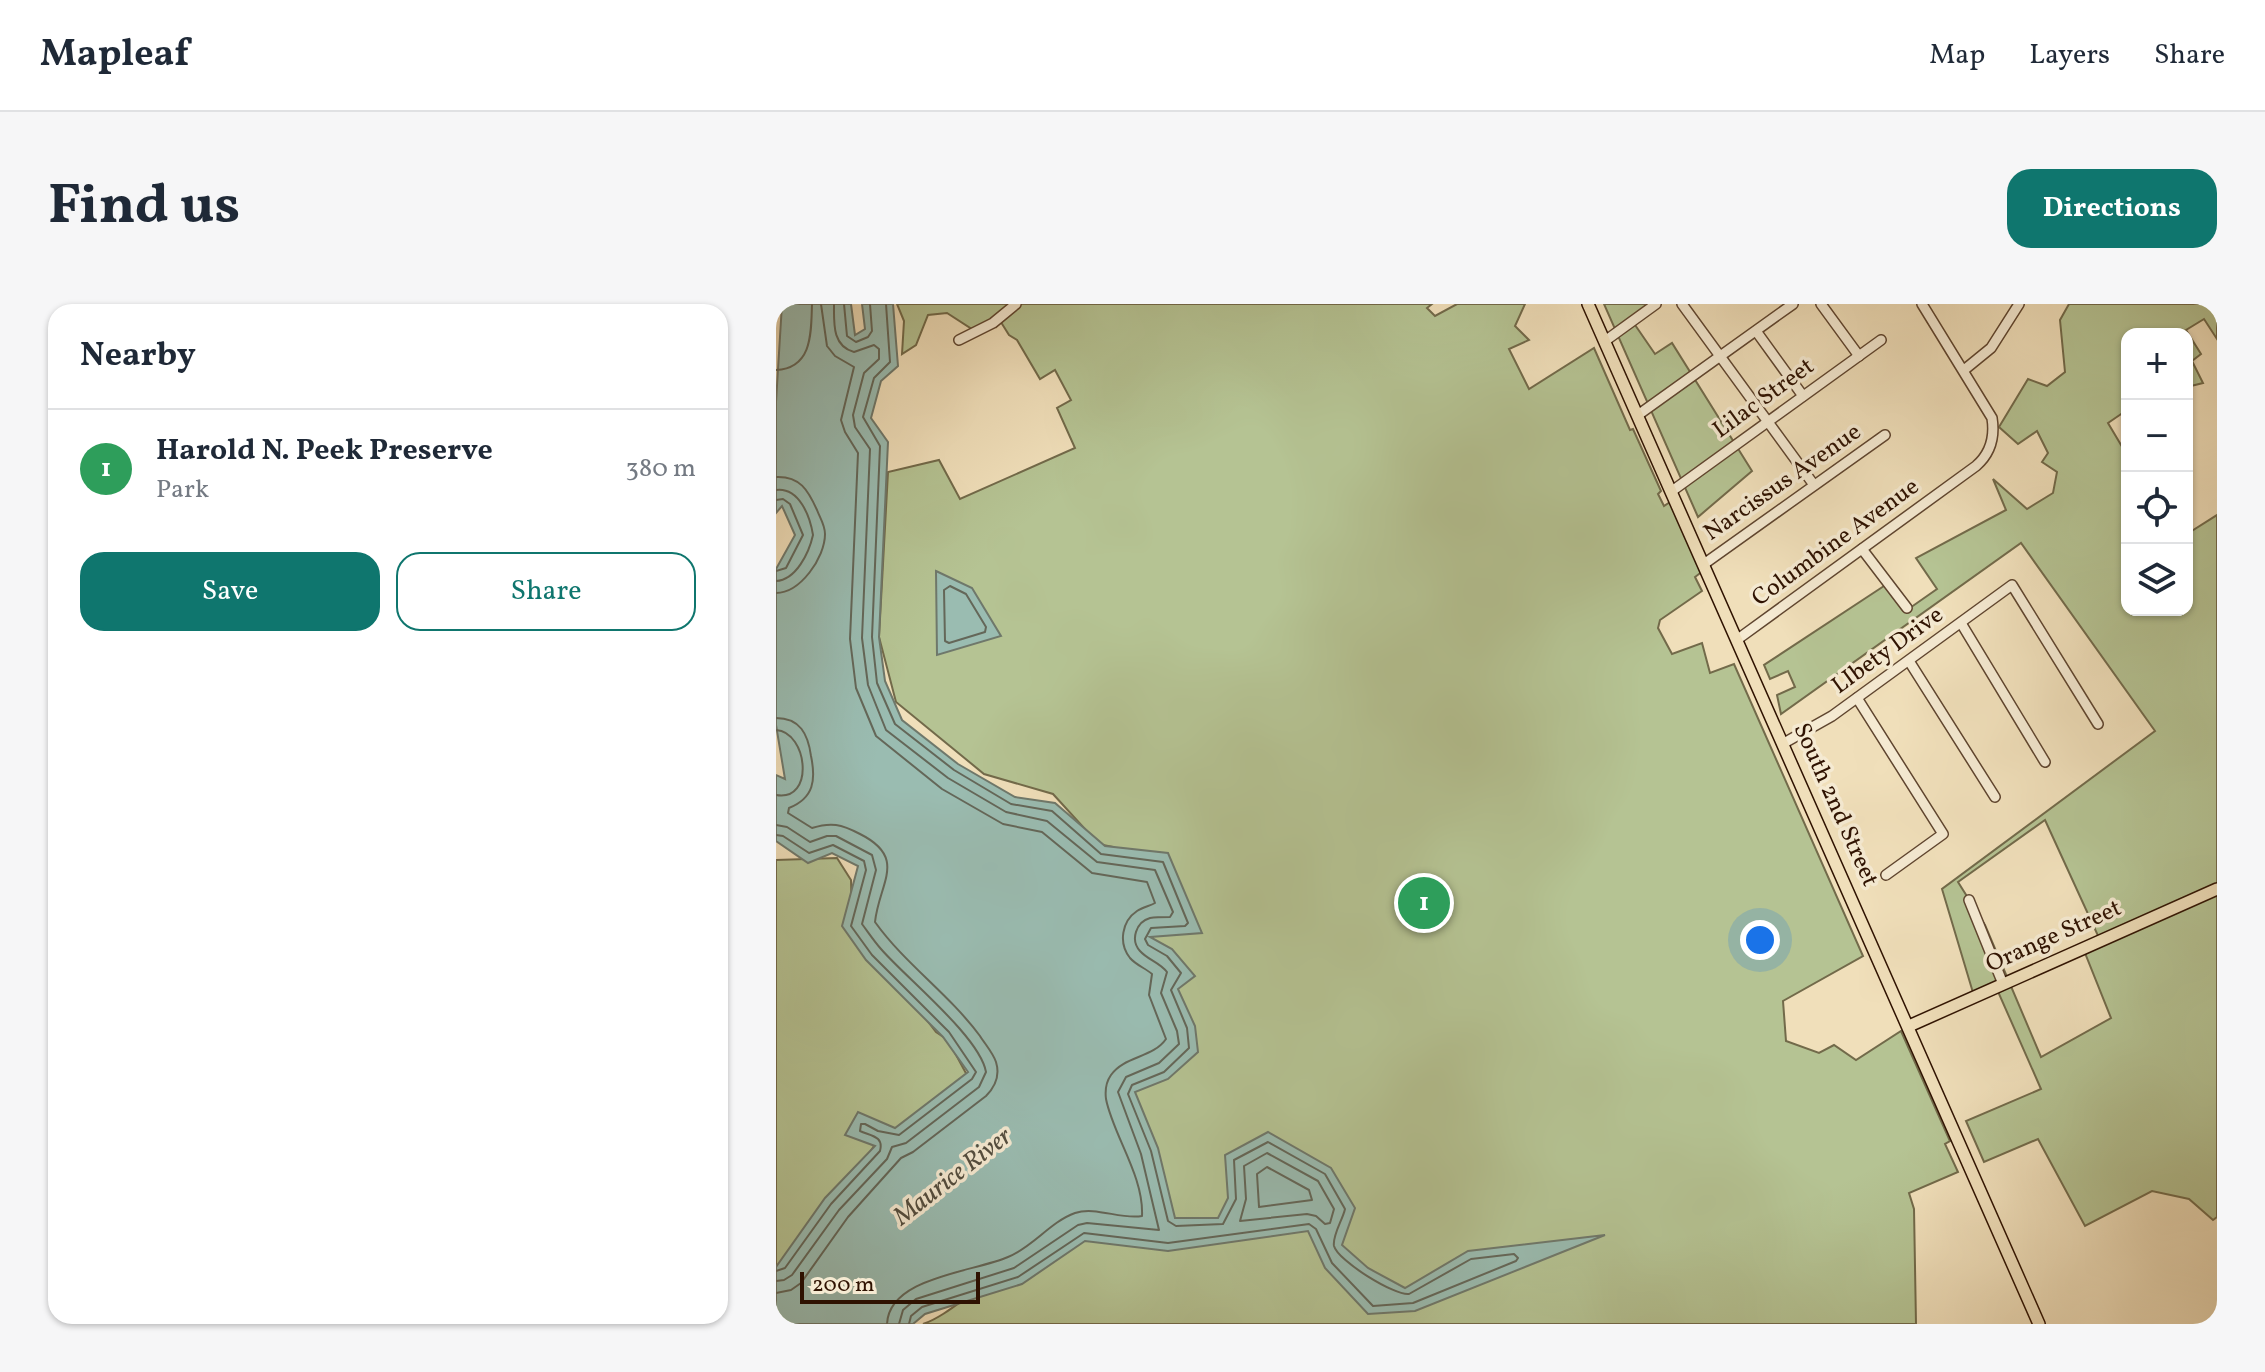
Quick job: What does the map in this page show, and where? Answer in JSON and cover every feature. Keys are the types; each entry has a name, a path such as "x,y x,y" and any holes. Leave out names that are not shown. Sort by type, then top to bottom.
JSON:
{"main road":[{"name":"South 2nd Street","path":"1588,304 2039,1324"},
{"name":"Orange Street","path":"1909,1026 2217,889"}],"street":[{"path":"959,340 997,320 1016,304"},
{"path":"1605,341 1656,304"},
{"path":"1682,304 1814,485"},
{"path":"1638,415 1793,304"},
{"path":"1821,304 1859,356"},
{"name":"Columbine Avenue","path":"1738,639 1959,479 1989,451 1994,431 1987,408 1922,304"},
{"path":"1964,370 1991,348 2019,304"},
{"path":"1756,331 1803,396"},
{"name":"Lilac Street","path":"1672,491 1881,340"},
{"name":"Narcissus Avenue","path":"1704,564 1885,435"},
{"path":"1862,549 1907,608"},
{"name":"LIbety Drive","path":"1784,743 1832,716 2012,585 2098,724"},
{"path":"1961,623 2045,762"},
{"path":"1909,661 1995,797"},
{"path":"1857,698 1943,834 1886,875"},
{"path":"1969,900 2003,984"}],"green space":[{"path":"897,304 1432,304 1427,308 1435,316 1457,304 1525,304 1515,326 1529,340 1509,349 1529,389 1594,348 1661,491 1658,494 1664,506 1676,498 1707,568 1695,577 1702,591 1660,620 1658,628 1672,654 1702,643 1710,673 1734,664 1863,956 1783,1001 1786,1041 1819,1053 1834,1045 1856,1060 1901,1031 1950,1141 1945,1144 1958,1172 1909,1193 1914,1209 1916,1324 923,1324 947,1312 986,1284 1127,854 1093,843 1095,840 1053,794 984,774 896,702 879,637 888,472 939,460 960,499 1075,448 1057,408 1071,400 1055,370 1040,379 1017,340 1009,335 999,319 975,331 947,313 928,315 916,345 902,354 904,321"},
{"path":"1604,304 1644,304 1648,309 1633,322 1655,354 1672,343 1752,471 1698,517"},
{"path":"2069,304 2217,304 2217,339 2204,319 2189,328 2121,328 2121,414 2108,423 2121,445 2121,616 2193,616 2193,530 2217,515 2217,1217 2213,1220 2189,1199 2152,1191 2085,1226 2038,1139 1984,1162 1966,1121 2041,1089 1996,987 1974,996 1942,889 2155,731 2021,543 1781,714 1777,695 1795,687 1788,671 1770,679 1764,665 1887,584 1907,610 1937,589 1916,558 2006,510 1993,479 2027,509 2053,493 2057,472 2042,462 2048,453 2037,431 2018,444 1999,427 2028,379 2047,386 2065,372 2060,320","holes":["2045,820 2100,940 2083,948 2111,1018 2041,1057 1985,925 1958,882"]},
{"path":"2193,341 2201,354 2193,360"},
{"path":"2193,363 2203,383 2193,386"},
{"path":"837,858 851,880 852,921 936,1032 948,1040 968,1077 876,1143 776,1299 776,860"}],"water":[{"name":"Maurice River","path":"782,304 851,304 855,335 865,329 862,304 893,304 898,366 881,381 871,418 888,442 879,637 885,681 902,720 958,764 1015,797 1055,803 1105,846 1168,853 1202,933 1150,937 1172,949 1195,976 1178,989 1195,1026 1198,1052 1168,1079 1135,1092 1158,1148 1175,1218 1218,1218 1228,1198 1225,1155 1268,1132 1331,1168 1355,1208 1342,1245 1368,1268 1405,1288 1468,1251 1605,1235 1415,1311 1368,1314 1325,1268 1308,1231 1168,1251 1085,1241 1022,1284 925,1314 913,1324 776,1324 776,1267 825,1198 875,1146 845,1135 858,1112 895,1128 968,1072 943,1037 866,960 842,926 858,866 832,853 808,863 776,841 776,775 785,779 776,725 776,569 795,535 782,506 776,513 776,402"},
{"path":"936,571 972,588 1001,636 937,655"}],"place":[{"name":"Harold N. Peek Preserve","path":"1424,903"}]}
